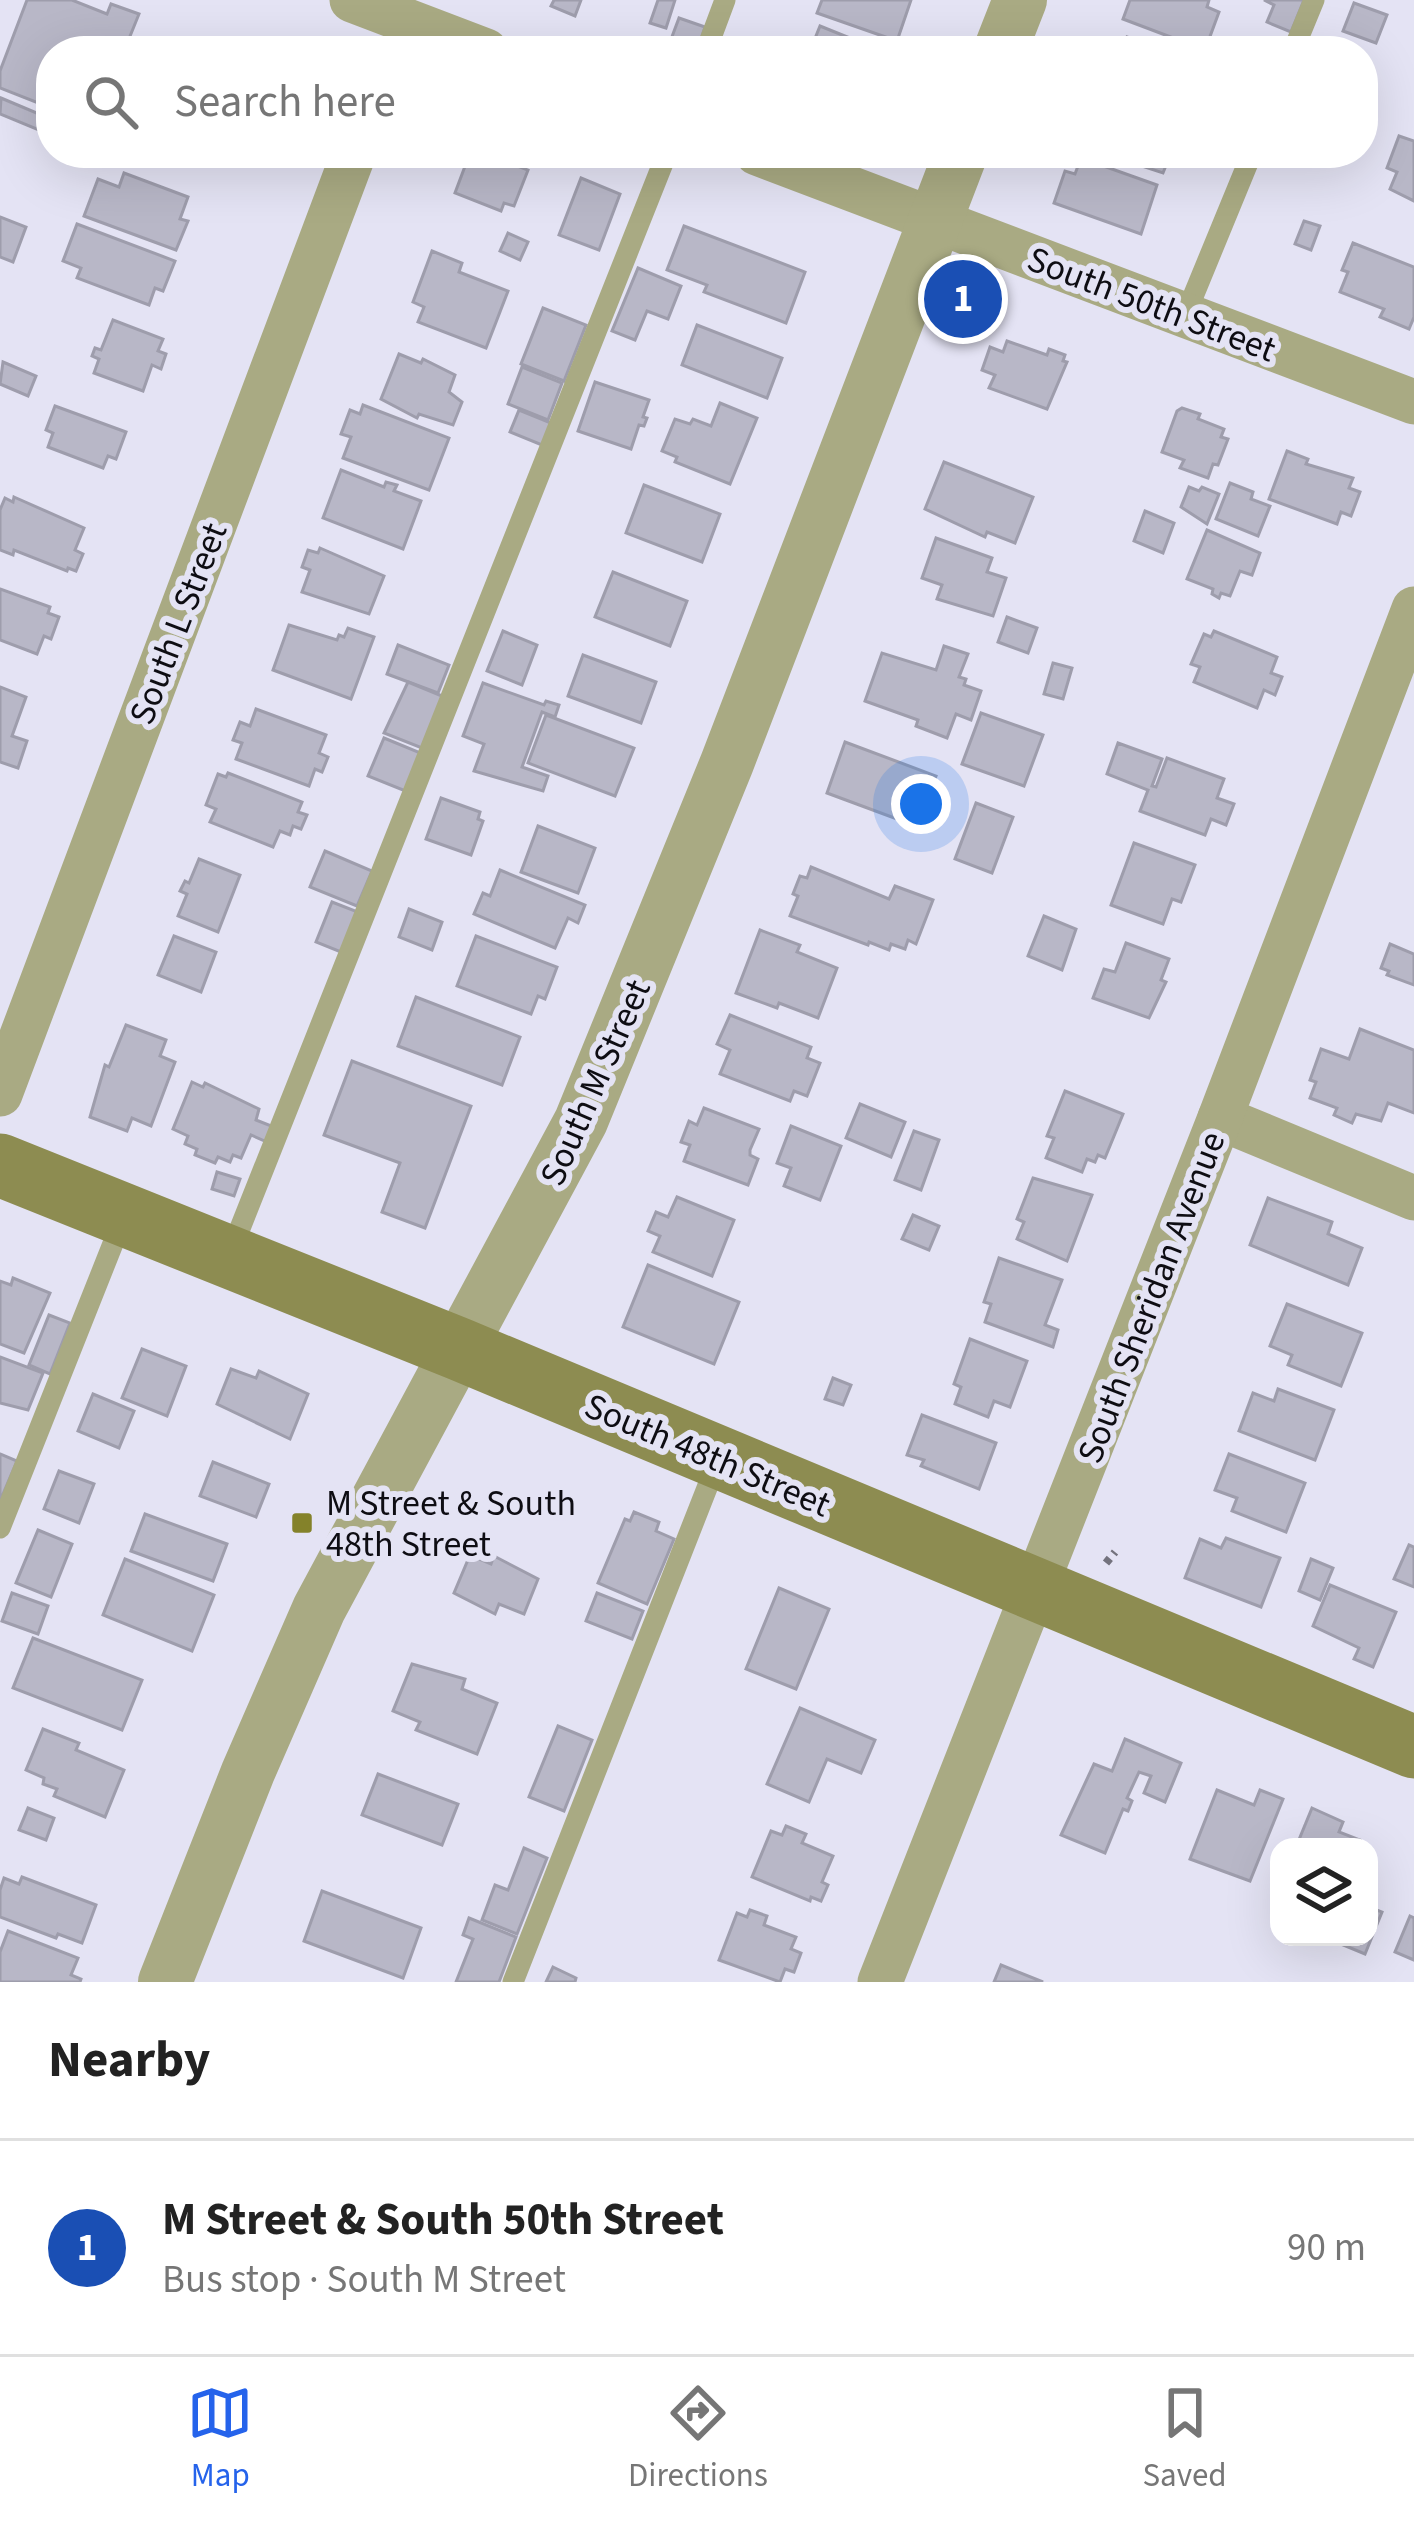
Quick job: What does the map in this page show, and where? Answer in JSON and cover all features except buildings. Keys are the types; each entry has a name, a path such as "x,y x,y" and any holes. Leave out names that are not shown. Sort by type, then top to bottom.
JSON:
{"main road":[{"name":"South 48th Street","path":"0,1165 459,1349 1414,1747"}],"street":[{"path":"352,0 440,36"},
{"path":"1006,36 1020,0"},
{"name":"South L Street","path":"0,1094 348,168"},
{"name":"South 50th Street","path":"796,168 1414,402"},
{"name":"South M Street","path":"165,1982 342,1561 560,1164 602,1073 727,763 955,168"},
{"name":"South Sheridan Avenue","path":"880,1982 1412,620"},
{"path":"1220,1118 1414,1198"}],"lane":[{"path":"712,36 725,0"},
{"path":"1300,36 1314,0"},
{"path":"228,1257 661,168"},
{"path":"1185,316 1246,168"},
{"path":"0,1528 125,1215"},
{"path":"513,1982 718,1459"}],"path":[{"path":"1106,1563 1115,1552"}],"place":[{"name":"M Street & South 50th Street","path":"963,299"},
{"name":"M Street & South 48th Street","path":"302,1523"}]}
